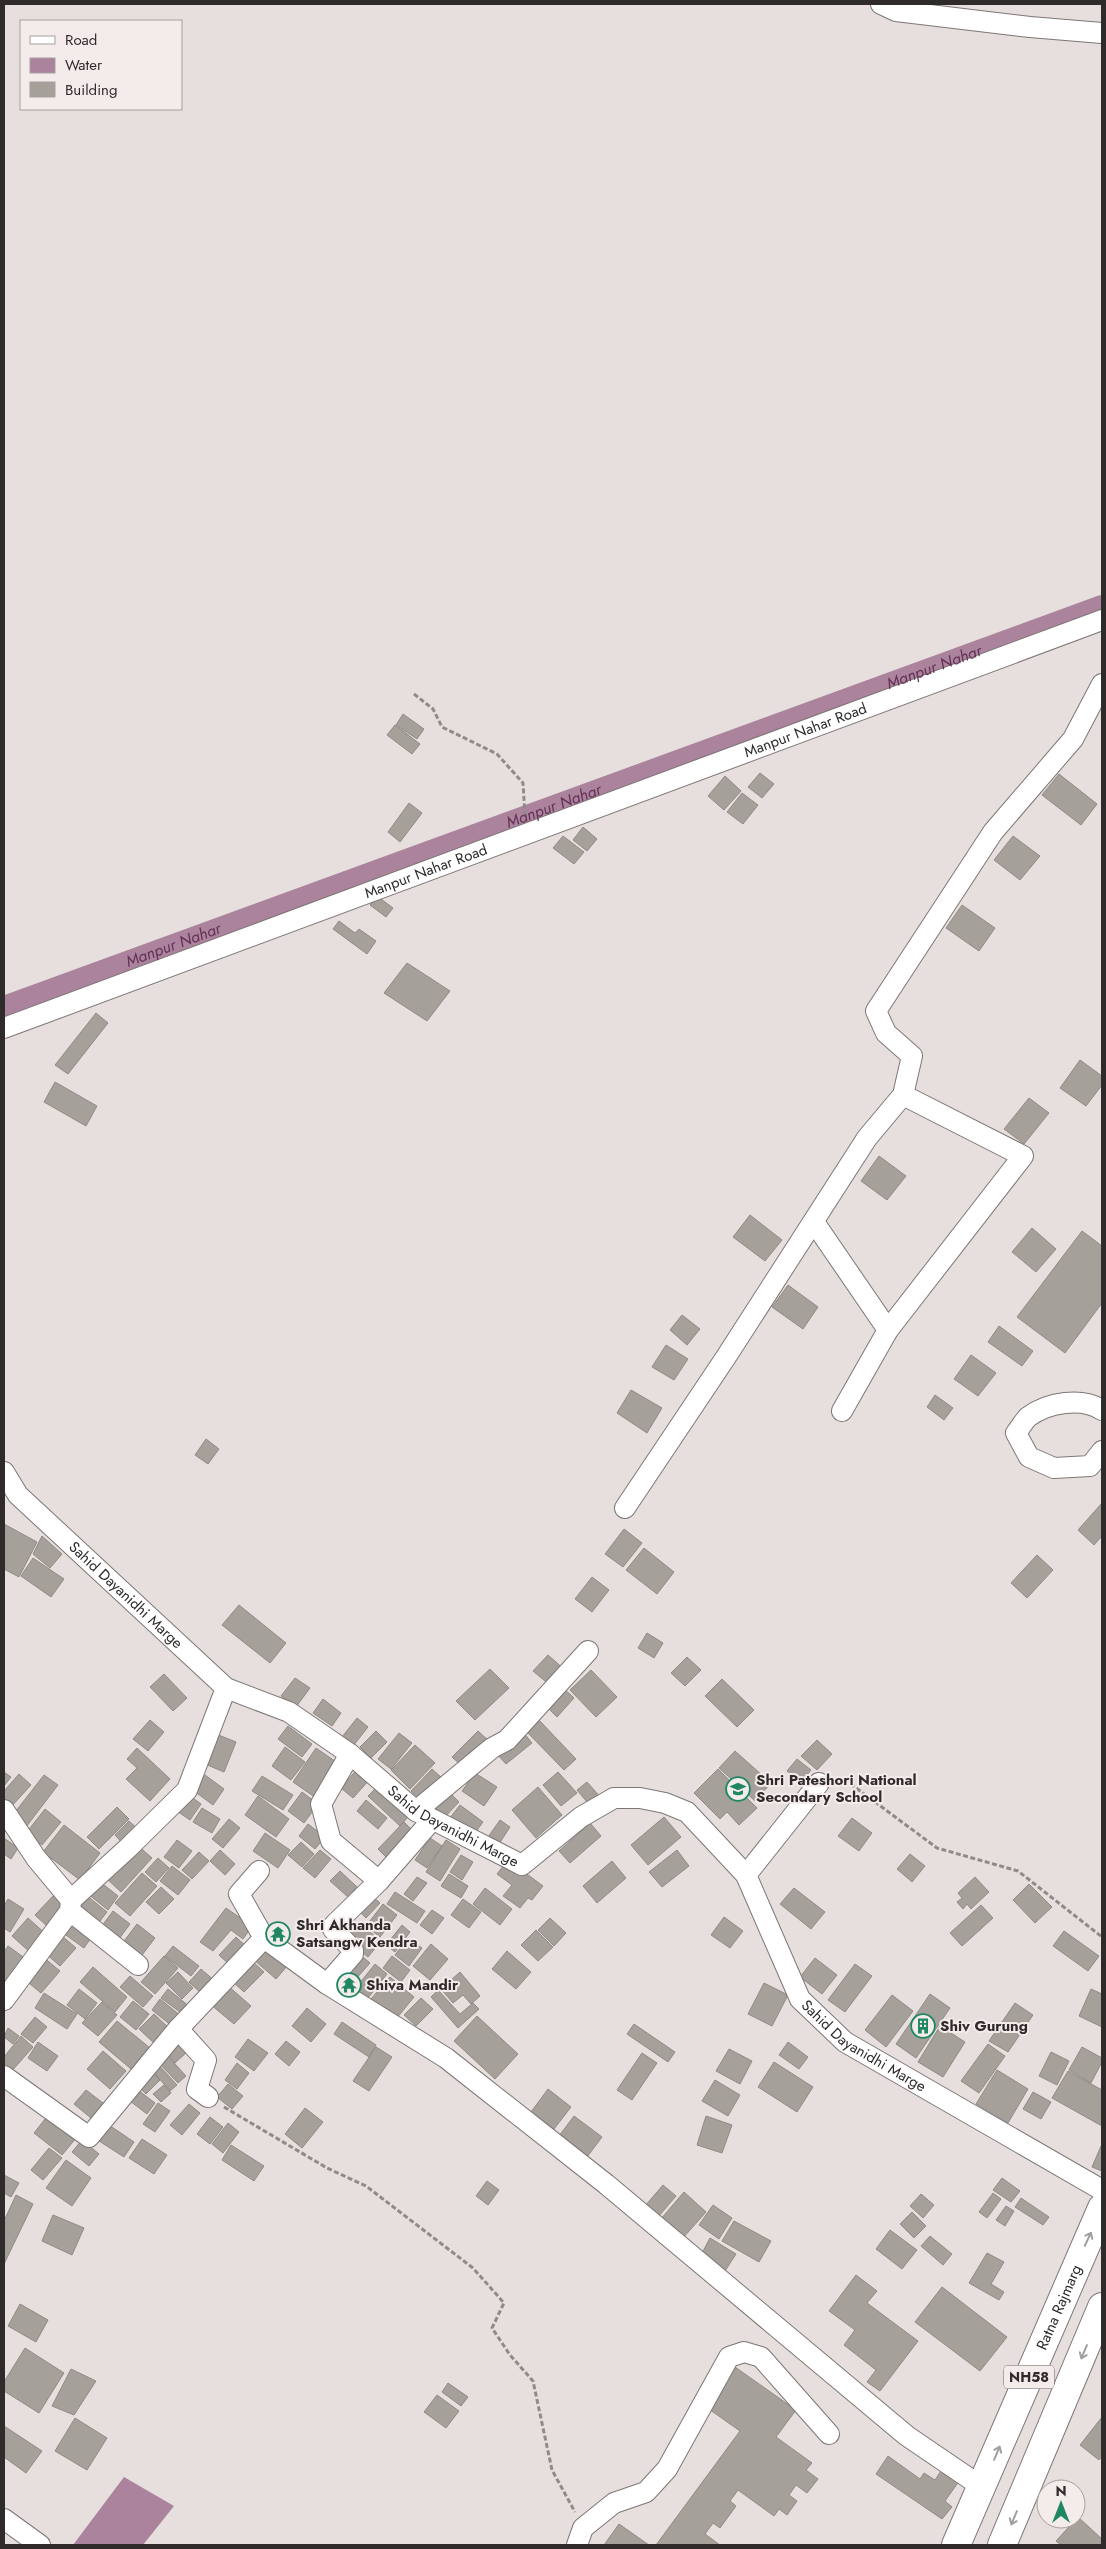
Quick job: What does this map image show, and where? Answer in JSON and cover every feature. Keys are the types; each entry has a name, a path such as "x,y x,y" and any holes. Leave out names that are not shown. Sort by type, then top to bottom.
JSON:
{"highway":[{"name":"Ratna Rajmarg","path":"956,2545 1102,2208"},
{"name":"NH58","path":"1002,2545 1102,2307"}],"street":[{"path":"881,4 896,11 1030,27 1102,33"},
{"name":"Manpur Nahar Road","path":"4,1028 1102,620"},
{"path":"625,1508 814,1222 867,1138 903,1095 912,1056 886,1034 876,1011 993,832 1073,739 1102,686"},
{"path":"842,1411 888,1330 1023,1156 903,1095"},
{"path":"814,1222 888,1330"},
{"path":"1102,1410 1092,1403 1058,1403 1028,1418 1016,1433 1029,1457 1054,1468 1090,1466 1102,1451"},
{"name":"Sahid Dayanidhi Marge","path":"4,1472 18,1495 226,1688 289,1712 350,1754 424,1816 522,1865 581,1818 614,1798 640,1798 687,1812 746,1875 800,1999 845,2042 1102,2190"},
{"path":"327,1984 353,1954 353,1950 333,1929 334,1925 379,1881 424,1816 492,1748 507,1740 588,1651"},
{"path":"4,2000 70,1906 187,1790 226,1688"},
{"path":"350,1754 321,1804 331,1841 379,1881"},
{"path":"746,1875 819,1783"},
{"path":"4,1810 70,1906 138,1965"},
{"path":"259,1870 239,1894 264,1938 327,1984 446,2058 606,2184 907,2436 982,2487"},
{"path":"4,2076 89,2137 178,2029 264,1938"},
{"path":"178,2029 206,2060 197,2089 208,2097"},
{"path":"580,2537 614,2503 646,2492 667,2470 729,2357 744,2352 761,2357 829,2434"},
{"path":"4,2519 40,2545"}],"path":[{"path":"414,694 433,709 442,726 497,754 523,783 525,816 529,833"},
{"path":"819,1783 844,1779 937,1848 1018,1871 1102,1937"},
{"path":"208,2097 327,2168 366,2186 473,2268 504,2303 492,2328 510,2355 533,2380 552,2470 580,2537"}],"water":[{"path":"124,2477 174,2506 143,2545 73,2545"}],"building":[{"path":"403,714 424,729 417,739 396,725"},
{"path":"395,725 420,744 412,754 387,735"},
{"path":"760,773 774,784 762,798 748,787"},
{"path":"1059,774 1097,804 1081,825 1042,795"},
{"path":"725,776 741,791 724,810 708,796"},
{"path":"742,793 758,805 743,824 727,812"},
{"path":"409,803 422,813 400,842 388,832"},
{"path":"583,827 597,839 587,851 573,840"},
{"path":"563,836 584,852 574,864 553,848"},
{"path":"1013,836 1040,856 1020,880 994,860"},
{"path":"377,896 393,908 386,917 370,905"},
{"path":"962,905 995,928 979,951 946,928"},
{"path":"339,921 355,933 359,929 376,941 367,954 333,929"},
{"path":"407,963 450,991 427,1021 384,993"},
{"path":"96,1013 108,1023 68,1074 55,1065"},
{"path":"1080,1060 1102,1076 1102,1085 1086,1106 1060,1088"},
{"path":"55,1082 97,1106 86,1126 44,1102"},
{"path":"1029,1098 1049,1113 1024,1144 1004,1129"},
{"path":"879,1156 906,1176 887,1200 861,1181"},
{"path":"750,1215 782,1240 765,1261 733,1237"},
{"path":"1032,1228 1056,1249 1036,1272 1012,1252"},
{"path":"1082,1231 1102,1246 1102,1303 1065,1353 1017,1317"},
{"path":"788,1285 818,1307 803,1329 772,1307"},
{"path":"682,1315 700,1329 687,1345 670,1330"},
{"path":"999,1326 1033,1351 1022,1366 988,1342"},
{"path":"666,1345 688,1359 674,1380 652,1367"},
{"path":"971,1355 996,1373 978,1396 954,1379"},
{"path":"631,1390 662,1408 647,1433 617,1413"},
{"path":"935,1395 953,1408 944,1420 927,1407"},
{"path":"206,1439 219,1449 208,1464 195,1455"},
{"path":"1102,1503 1102,1536 1094,1545 1078,1530"},
{"path":"4,1524 37,1542 19,1577 4,1569"},
{"path":"624,1529 642,1543 623,1567 605,1554"},
{"path":"42,1536 62,1554 50,1568 33,1554"},
{"path":"644,1548 674,1572 657,1594 626,1570"},
{"path":"1037,1555 1053,1570 1027,1598 1011,1583"},
{"path":"33,1558 64,1579 51,1597 21,1576"},
{"path":"592,1577 609,1590 592,1612 575,1599"},
{"path":"239,1605 286,1643 270,1663 222,1625"},
{"path":"647,1633 663,1643 654,1658 638,1648"},
{"path":"548,1655 565,1670 551,1686 533,1671"},
{"path":"687,1657 701,1670 685,1686 671,1673"},
{"path":"490,1669 509,1688 475,1720 456,1701"},
{"path":"591,1670 617,1697 596,1717 570,1690"},
{"path":"164,1674 187,1698 173,1711 150,1687"},
{"path":"295,1678 310,1688 296,1707 281,1696"},
{"path":"722,1679 754,1710 737,1727 705,1696"},
{"path":"561,1686 574,1698 557,1717 544,1704"},
{"path":"323,1699 341,1713 332,1726 313,1713"},
{"path":"357,1718 368,1727 353,1746 342,1737"},
{"path":"538,1719 576,1759 564,1770 525,1730"},
{"path":"150,1720 164,1732 148,1751 133,1739"},
{"path":"288,1726 312,1744 302,1757 278,1739"},
{"path":"376,1731 387,1742 371,1758 360,1747"},
{"path":"478,1731 489,1741 463,1767 452,1757"},
{"path":"523,1732 532,1743 506,1764 497,1754"},
{"path":"399,1733 412,1743 391,1769 378,1759"},
{"path":"216,1734 236,1742 224,1772 205,1764"},
{"path":"817,1740 832,1754 817,1770 801,1756"},
{"path":"415,1745 435,1763 410,1789 391,1770"},
{"path":"285,1747 305,1762 291,1780 272,1766"},
{"path":"137,1748 170,1779 150,1801 126,1779 137,1768 127,1759"},
{"path":"316,1748 342,1766 319,1800 293,1782"},
{"path":"735,1751 771,1783 755,1801 719,1768"},
{"path":"797,1759 811,1770 801,1782 787,1771"},
{"path":"358,1768 370,1779 353,1798 341,1788"},
{"path":"432,1769 442,1778 421,1800 411,1791"},
{"path":"718,1769 757,1808 739,1825 727,1812 720,1819 694,1793"},
{"path":"4,1772 11,1777 4,1786"},
{"path":"558,1772 577,1793 561,1806 543,1785"},
{"path":"475,1773 497,1787 484,1806 462,1791"},
{"path":"19,1774 31,1785 10,1808 4,1802 4,1791"},
{"path":"44,1775 58,1785 26,1827 12,1816"},
{"path":"205,1775 224,1789 213,1805 194,1791"},
{"path":"262,1776 293,1795 283,1810 252,1791"},
{"path":"587,1782 602,1799 592,1808 577,1790"},
{"path":"538,1787 562,1815 536,1838 512,1810"},
{"path":"376,1788 408,1817 400,1826 368,1796"},
{"path":"446,1789 459,1802 442,1820 428,1807"},
{"path":"302,1792 318,1804 304,1823 288,1811"},
{"path":"189,1795 201,1804 190,1820 177,1811"},
{"path":"258,1796 289,1819 276,1837 245,1815"},
{"path":"366,1800 387,1818 378,1829 357,1811"},
{"path":"460,1805 483,1822 472,1837 449,1819"},
{"path":"117,1807 129,1819 99,1849 87,1837"},
{"path":"202,1808 220,1819 212,1833 193,1822"},
{"path":"45,1809 61,1822 42,1845 26,1833"},
{"path":"664,1817 681,1837 648,1865 631,1845"},
{"path":"852,1818 872,1833 859,1851 838,1836"},
{"path":"229,1819 240,1828 223,1848 212,1839"},
{"path":"500,1820 510,1827 497,1847 486,1840"},
{"path":"129,1821 139,1830 124,1845 115,1835"},
{"path":"404,1822 414,1832 388,1859 378,1849"},
{"path":"590,1823 601,1836 570,1863 559,1851"},
{"path":"308,1824 325,1837 315,1849 299,1836"},
{"path":"64,1825 100,1853 80,1880 43,1852"},
{"path":"265,1833 290,1850 278,1868 253,1851"},
{"path":"4,1838 18,1848 11,1859 4,1854"},
{"path":"430,1838 442,1846 427,1868 415,1860"},
{"path":"177,1840 192,1851 179,1868 164,1857"},
{"path":"446,1840 460,1849 440,1881 426,1872"},
{"path":"301,1842 314,1854 302,1867 288,1855"},
{"path":"136,1844 152,1858 121,1892 105,1877"},
{"path":"220,1850 235,1864 225,1875 210,1861"},
{"path":"320,1850 331,1859 315,1878 303,1868"},
{"path":"677,1850 689,1866 662,1887 649,1872"},
{"path":"199,1852 209,1861 192,1879 182,1870"},
{"path":"910,1854 925,1866 912,1882 897,1869"},
{"path":"461,1855 473,1862 462,1880 450,1872"},
{"path":"158,1858 169,1868 156,1882 145,1872"},
{"path":"508,1860 543,1886 532,1900 528,1898 520,1908 503,1896 512,1885 497,1874"},
{"path":"612,1861 626,1878 597,1903 583,1886"},
{"path":"172,1866 190,1880 178,1895 160,1881"},
{"path":"340,1871 357,1887 348,1897 330,1881"},
{"path":"142,1873 157,1886 130,1916 115,1903"},
{"path":"449,1874 468,1886 461,1898 441,1886"},
{"path":"417,1877 427,1883 413,1901 404,1894"},
{"path":"975,1877 989,1892 971,1909 967,1904 963,1909 957,1902 962,1898 958,1893"},
{"path":"99,1881 118,1896 108,1910 88,1894"},
{"path":"1029,1884 1052,1907 1035,1923 1013,1900"},
{"path":"161,1887 174,1899 159,1914 146,1902"},
{"path":"485,1888 512,1909 500,1925 473,1904"},
{"path":"794,1888 825,1912 811,1929 780,1904"},
{"path":"395,1892 425,1911 417,1923 387,1904"},
{"path":"369,1893 380,1903 366,1918 356,1908"},
{"path":"54,1895 68,1907 49,1928 35,1915"},
{"path":"86,1895 107,1912 96,1926 75,1909"},
{"path":"8,1899 24,1909 10,1932 4,1928 4,1906"},
{"path":"463,1899 481,1912 469,1928 451,1915"},
{"path":"383,1904 397,1915 380,1937 366,1926"},
{"path":"981,1905 993,1918 962,1946 950,1933"},
{"path":"226,1908 252,1926 243,1939 231,1930 213,1951 200,1942"},
{"path":"432,1910 444,1918 432,1934 420,1925"},
{"path":"113,1911 130,1924 116,1943 99,1930"},
{"path":"724,1917 743,1931 730,1948 711,1935"},
{"path":"28,1918 48,1936 32,1954 12,1936"},
{"path":"550,1918 566,1933 554,1946 538,1930"},
{"path":"72,1920 93,1935 84,1948 63,1933"},
{"path":"358,1922 381,1941 368,1957 345,1938"},
{"path":"137,1924 155,1938 139,1959 121,1945"},
{"path":"402,1925 410,1932 395,1952 386,1945"},
{"path":"536,1930 553,1947 538,1961 521,1945"},
{"path":"1064,1931 1099,1956 1088,1971 1053,1946"},
{"path":"61,1935 76,1948 60,1966 45,1953"},
{"path":"236,1937 249,1949 232,1967 219,1955"},
{"path":"408,1938 422,1948 409,1966 395,1955"},
{"path":"431,1944 448,1959 430,1980 413,1966"},
{"path":"8,1946 26,1959 8,1984 4,1980 4,1952"},
{"path":"173,1946 199,1966 191,1976 165,1956"},
{"path":"264,1946 288,1965 276,1979 253,1959"},
{"path":"507,1951 531,1972 516,1989 492,1969"},
{"path":"358,1953 370,1963 347,1989 335,1979"},
{"path":"164,1956 178,1968 155,1994 141,1982"},
{"path":"392,1956 410,1970 401,1982 383,1968"},
{"path":"43,1957 60,1971 41,1993 24,1979"},
{"path":"815,1958 837,1975 822,1994 800,1977"},
{"path":"252,1961 264,1972 244,1992 232,1981"},
{"path":"375,1964 387,1974 368,1998 355,1989"},
{"path":"855,1964 872,1976 845,2012 828,2000"},
{"path":"93,1967 127,1997 115,2012 80,1982"},
{"path":"201,1969 216,1982 204,1996 189,1982"},
{"path":"178,1972 193,1988 182,1999 166,1983"},
{"path":"460,1972 480,1996 471,2004 463,1995 453,2003 441,1989"},
{"path":"130,1976 153,1996 143,2007 120,1987"},
{"path":"390,1977 414,1997 396,2019 371,1999"},
{"path":"764,1983 788,1995 772,2026 748,2014"},
{"path":"227,1985 251,2006 234,2024 210,2004"},
{"path":"79,1989 97,2003 85,2019 67,2005"},
{"path":"168,1989 190,2007 184,2015 161,1998"},
{"path":"1091,1989 1102,1994 1102,2027 1079,2016"},
{"path":"438,1990 460,2014 473,2003 479,2009 458,2028 431,1997"},
{"path":"44,1993 77,2014 67,2029 35,2008"},
{"name":"Shiv Gurung","path":"930,1994 950,2008 916,2058 896,2044"},
{"path":"892,1995 913,2011 886,2047 865,2030"},
{"path":"421,1998 433,2009 416,2026 404,2015"},
{"path":"160,1999 181,2016 172,2026 152,2010"},
{"path":"133,2001 149,2014 136,2030 120,2017"},
{"path":"102,2002 117,2015 98,2036 82,2023"},
{"path":"1015,2003 1033,2015 1008,2052 989,2041"},
{"path":"307,2008 326,2024 311,2042 292,2026"},
{"path":"154,2014 171,2030 156,2045 139,2029"},
{"path":"477,2016 518,2054 495,2079 454,2041"},
{"path":"35,2017 47,2027 33,2043 21,2034"},
{"path":"117,2021 150,2048 131,2069 99,2042"},
{"path":"342,2022 376,2045 369,2057 334,2034"},
{"path":"634,2024 675,2052 668,2062 627,2034"},
{"path":"940,2026 965,2042 943,2077 918,2062"},
{"path":"8,2028 19,2036 13,2044 4,2037"},
{"path":"21,2036 33,2047 10,2073 4,2067 4,2057"},
{"path":"248,2039 268,2053 254,2071 235,2057"},
{"path":"286,2041 300,2052 289,2066 275,2054"},
{"path":"38,2042 58,2056 47,2071 28,2058"},
{"path":"180,2042 188,2051 175,2063 166,2053"},
{"path":"788,2042 808,2057 799,2069 779,2055"},
{"path":"988,2044 1005,2056 979,2093 961,2081"},
{"path":"376,2047 392,2057 369,2091 353,2081"},
{"path":"1082,2047 1102,2058 1102,2062 1091,2083 1069,2070"},
{"path":"729,2049 752,2061 740,2084 716,2071"},
{"path":"103,2051 126,2071 110,2089 87,2069"},
{"path":"1051,2052 1069,2061 1057,2085 1039,2076"},
{"path":"642,2053 657,2063 632,2100 617,2090"},
{"path":"166,2054 186,2076 178,2083 158,2062"},
{"path":"156,2062 177,2085 170,2091 150,2068"},
{"path":"774,2062 813,2087 797,2112 758,2087"},
{"path":"237,2063 249,2073 237,2089 225,2080"},
{"path":"149,2069 160,2080 146,2094 135,2083"},
{"path":"997,2070 1028,2089 1008,2123 976,2104"},
{"path":"1068,2071 1102,2090 1102,2126 1052,2098"},
{"path":"715,2080 740,2095 728,2116 702,2101"},
{"path":"228,2084 243,2096 232,2109 217,2097"},
{"path":"164,2085 171,2093 161,2102 153,2094"},
{"path":"134,2087 155,2103 147,2114 126,2098"},
{"path":"548,2089 571,2107 554,2129 531,2112"},
{"path":"86,2090 103,2103 91,2118 74,2104"},
{"path":"1033,2092 1051,2102 1041,2119 1023,2109"},
{"path":"158,2103 170,2111 155,2132 143,2124"},
{"path":"189,2104 200,2113 182,2135 170,2125"},
{"path":"305,2108 323,2122 302,2148 285,2134"},
{"path":"49,2114 77,2137 62,2155 34,2133"},
{"path":"574,2116 602,2137 584,2161 556,2140"},
{"path":"706,2116 732,2125 722,2153 697,2145"},
{"path":"210,2117 223,2127 210,2144 197,2134"},
{"path":"106,2123 134,2142 124,2157 96,2139"},
{"path":"228,2123 239,2132 223,2153 212,2144"},
{"path":"142,2139 167,2155 154,2174 129,2158"},
{"path":"82,2140 99,2154 89,2166 72,2152"},
{"path":"231,2145 264,2166 254,2181 222,2160"},
{"path":"1102,2147 1102,2171 1092,2167"},
{"path":"49,2148 62,2158 43,2180 31,2170"},
{"path":"66,2160 91,2178 72,2206 46,2188"},
{"path":"4,2175 19,2183 11,2197 4,2193"},
{"path":"1002,2178 1020,2191 1011,2202 993,2190"},
{"path":"487,2181 499,2190 488,2205 476,2196"},
{"path":"663,2185 676,2196 658,2217 645,2206"},
{"path":"684,2192 706,2212 682,2239 660,2220"},
{"path":"993,2193 1001,2199 987,2218 979,2212"},
{"path":"921,2194 934,2205 923,2218 910,2206"},
{"path":"16,2195 33,2204 4,2264 4,2221"},
{"path":"1021,2198 1049,2217 1043,2225 1015,2207"},
{"path":"713,2205 732,2218 719,2239 699,2225"},
{"path":"1006,2206 1014,2211 1005,2226 996,2220"},
{"path":"912,2212 926,2226 914,2238 900,2224"},
{"path":"53,2215 84,2228 72,2255 42,2241"},
{"path":"734,2221 771,2241 759,2262 722,2241"},
{"path":"890,2230 917,2250 902,2269 876,2249"},
{"path":"930,2236 952,2254 943,2265 921,2246"},
{"path":"710,2238 736,2254 725,2271 701,2255"},
{"path":"987,2253 1004,2262 991,2284 1004,2292 999,2300 969,2283"},
{"path":"856,2275 877,2291 867,2303 918,2341 880,2391 867,2382 876,2370 844,2345 855,2330 829,2311"},
{"path":"942,2287 1007,2337 980,2371 915,2322"},
{"path":"20,2304 48,2320 36,2342 8,2326"},
{"path":"25,2348 64,2373 39,2413 4,2391 4,2382"},
{"path":"735,2367 796,2410 776,2437 812,2463 806,2470 818,2479 807,2493 796,2485 789,2495 797,2501 787,2515 779,2509 774,2516 738,2490 730,2501 736,2506 720,2528 713,2523 705,2534 720,2545 656,2545 740,2431 706,2407"},
{"path":"71,2369 96,2381 74,2415 52,2406"},
{"path":"448,2383 468,2397 461,2406 442,2392"},
{"path":"437,2395 459,2411 446,2428 424,2412"},
{"path":"1102,2417 1102,2456 1099,2460 1080,2445"},
{"path":"75,2418 107,2438 87,2470 55,2451"},
{"path":"4,2426 42,2451 26,2473 4,2457"},
{"path":"888,2456 920,2479 924,2473 935,2480 945,2465 962,2477 945,2501 952,2507 942,2519 876,2474"},
{"path":"619,2524 649,2545 604,2545"},
{"path":"1086,2524 1102,2539 1101,2545 1061,2545 1056,2541 1067,2529 1086,2529"}],"waterway":[{"name":"Manpur Nahar","path":"4,1006 1102,605"}],"place":[{"name":"Shri Pateshori National Secondary School","path":"738,1789"},
{"name":"Shri Akhanda Satsangw Kendra","path":"278,1934"},
{"name":"Shiva Mandir","path":"349,1985"},
{"name":"Shiv Gurung","path":"923,2026"}]}
